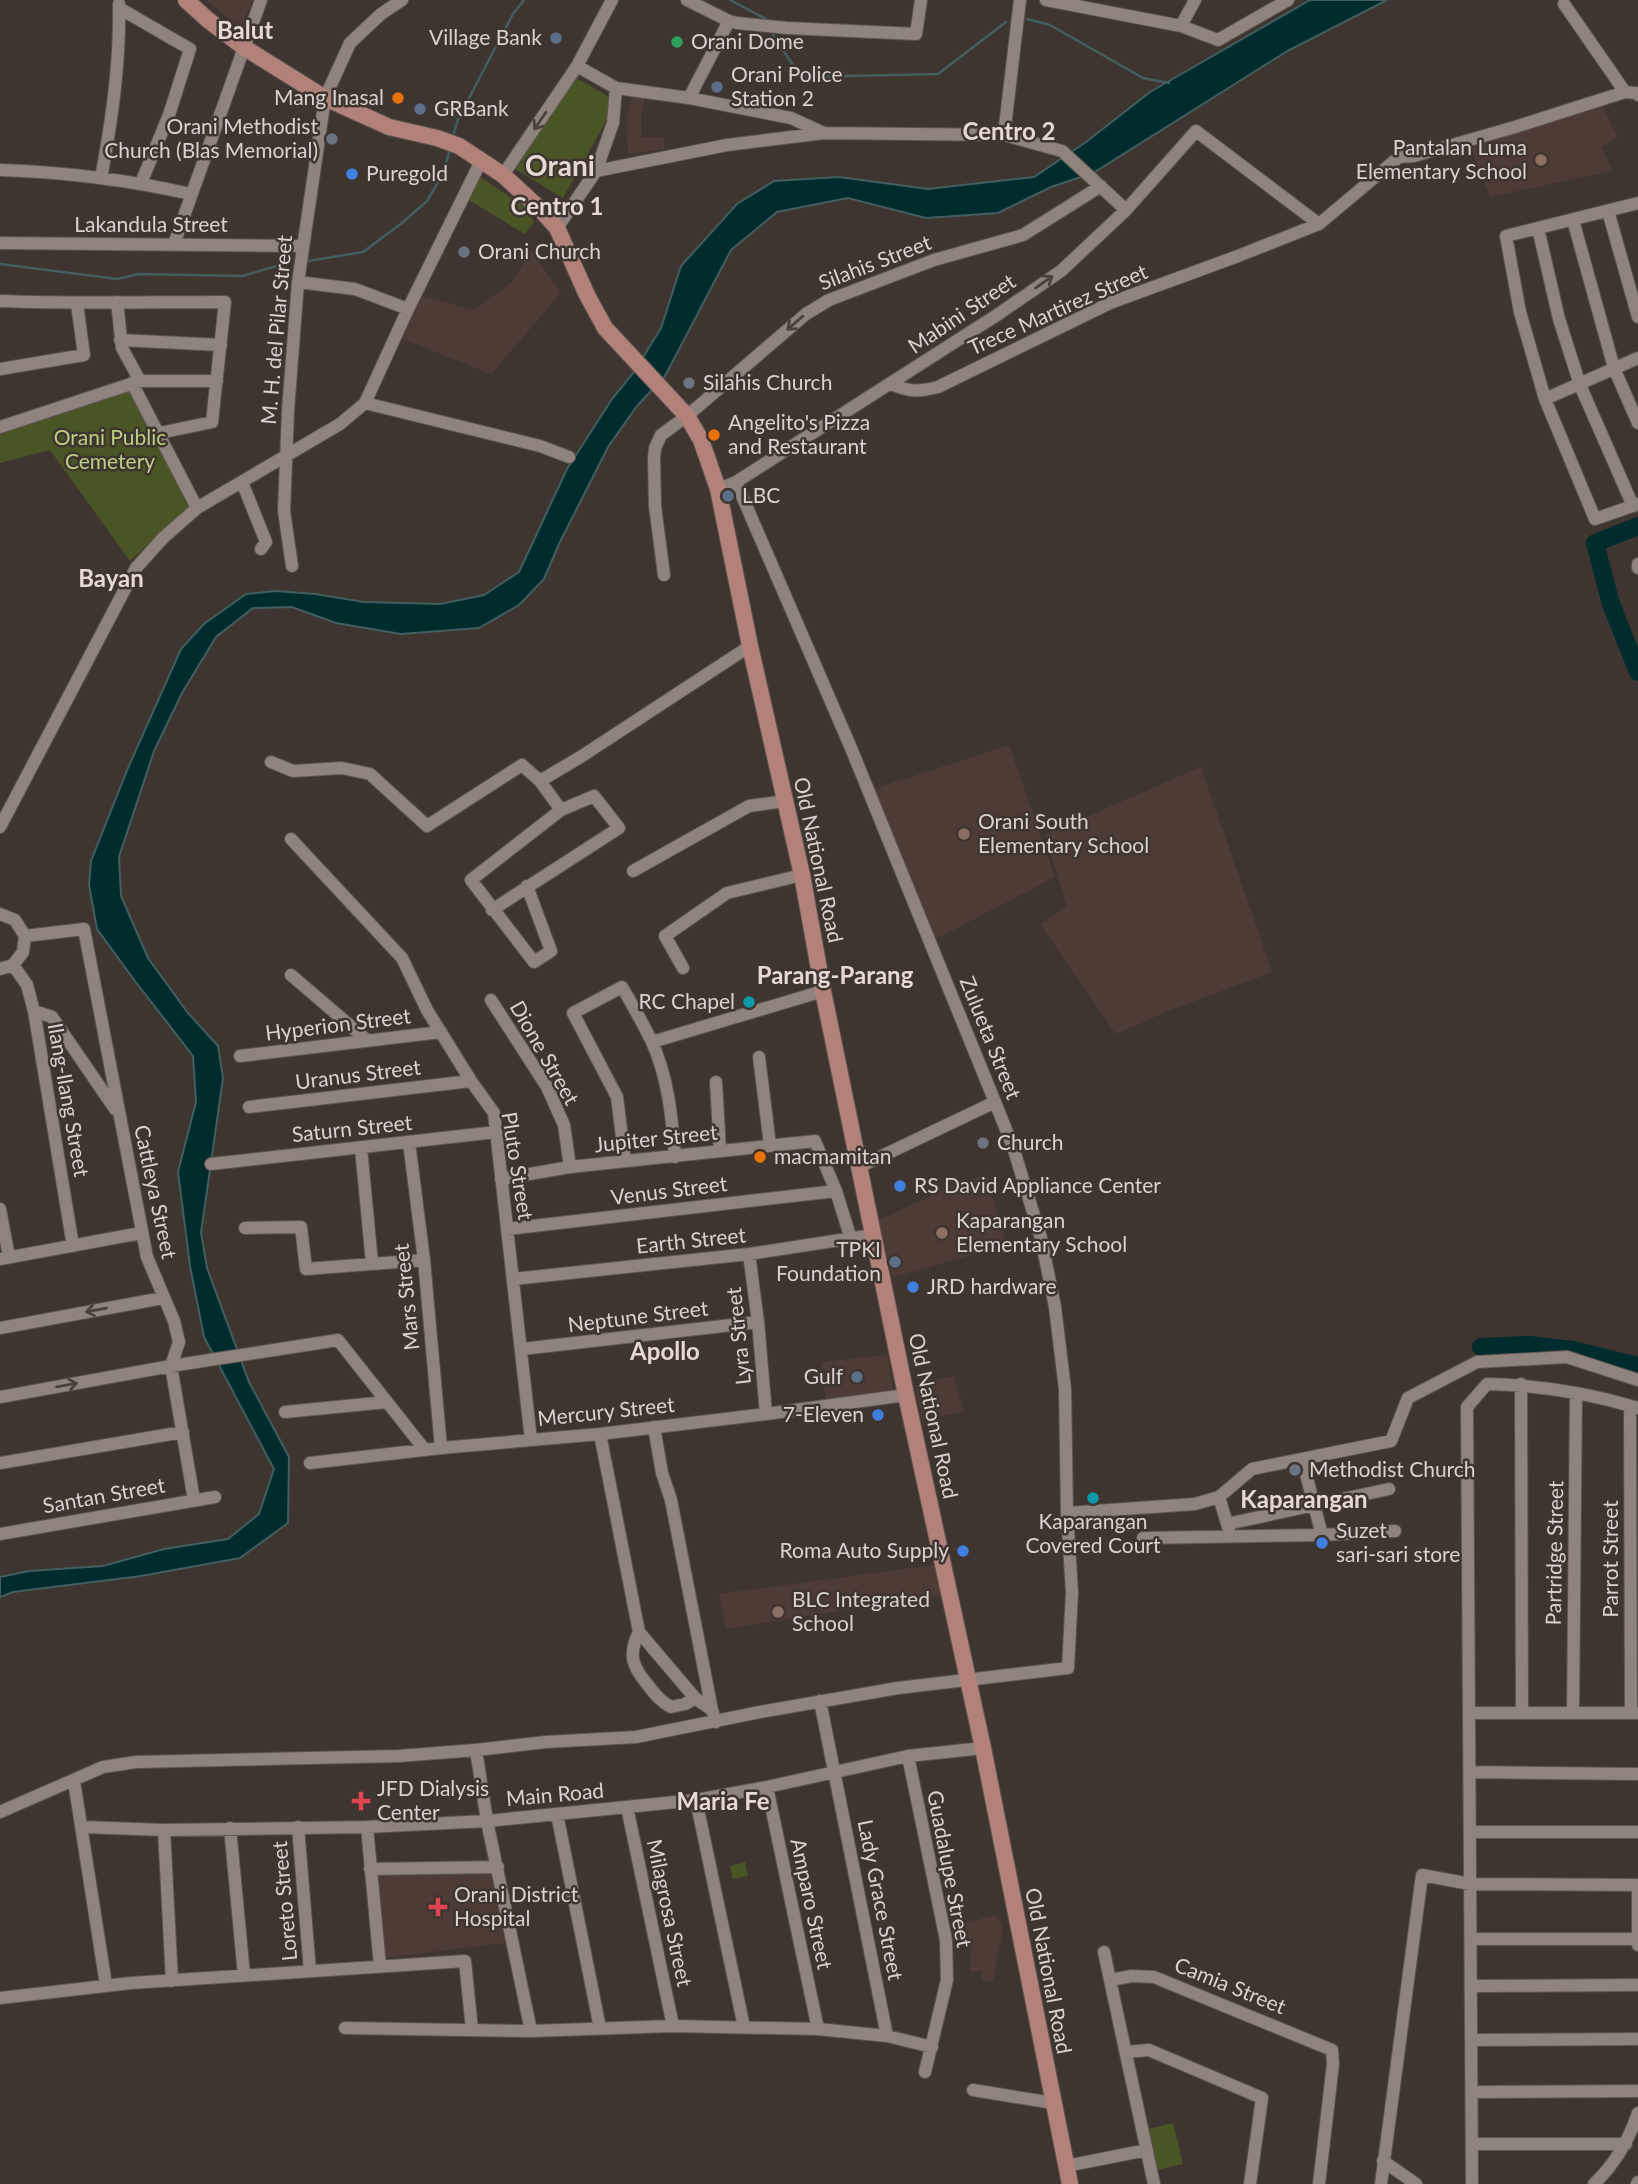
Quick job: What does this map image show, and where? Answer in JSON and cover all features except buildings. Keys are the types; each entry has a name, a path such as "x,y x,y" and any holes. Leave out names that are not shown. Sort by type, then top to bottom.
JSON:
{"main road":[{"name":"Old National Road","path":"186,0 245,48 325,99 389,127 454,144 482,159 503,175 557,228 605,328 687,416 701,440 718,489 750,646 802,875 906,1395 984,1748 1070,2184"}],"street":[{"path":"174,244 261,0"},
{"name":"M. H. del Pilar Street","path":"292,566 284,511 285,457 298,282 325,99 350,43 381,14 402,0"},
{"path":"503,175 577,66 612,0"},
{"path":"687,0 729,21 787,28 916,34 921,0"},
{"path":"1004,135 1020,0"},
{"path":"1046,0 1181,26 1218,40 1288,0"},
{"path":"1181,26 1195,0"},
{"path":"101,178 120,54 119,4"},
{"path":"119,4 190,49 169,115 141,183"},
{"path":"1564,4 1631,94"},
{"path":"689,98 729,21"},
{"path":"577,66 617,88 689,98 791,118 824,133"},
{"path":"557,228 596,172 613,122 617,88"},
{"name":"Trece Martirez Street","path":"891,384 905,390 920,391 938,387 1110,303 1238,257 1319,224 1399,157 1414,156 1631,94"},
{"name":"Mabini Street","path":"718,489 736,482 891,384 1061,271 1126,210 1196,131 1319,224"},
{"path":"596,172 727,145 824,133 1004,135 1062,151 1126,210"},
{"path":"0,827 136,568 163,538 197,508 340,424 365,403 482,159"},
{"path":"0,170 41,171 141,183 191,194"},
{"name":"Silahis Street","path":"664,575 655,506 655,448 661,435 806,314 829,300 934,260 1023,235 1101,186"},
{"path":"1538,228 1559,319 1580,385 1635,505 1595,519 1545,399 1520,312 1506,236 1538,228 1573,220 1638,203"},
{"path":"1608,211 1638,317"},
{"path":"1573,220 1614,368 1638,423"},
{"name":"Lakandula Street","path":"0,243 303,246"},
{"path":"298,282 355,289 408,309"},
{"path":"0,301 77,304 225,302 212,422 160,433"},
{"path":"117,302 122,348 197,508"},
{"path":"0,369 84,355 77,304"},
{"path":"120,340 221,345"},
{"path":"1545,399 1638,358"},
{"path":"0,427 136,382 217,382"},
{"path":"365,403 540,446 569,457"},
{"path":"242,482 266,542 261,549"},
{"name":"Zulueta Street","path":"736,482 851,748 1013,1147 1041,1238 1055,1307 1065,1389 1067,1513 1072,1591 1068,1668 968,1678"},
{"path":"540,781 750,646"},
{"path":"271,762 293,771 342,768 370,774 426,827 522,765 540,781 561,810"},
{"path":"492,910 527,886 619,828 594,796 561,810 471,880 492,910 534,962 551,951 527,886"},
{"path":"633,871 749,806 785,801"},
{"name":"Pluto Street","path":"291,839 402,958 427,1010 494,1113 531,1440"},
{"path":"683,968 665,936 727,893 802,875"},
{"path":"0,914 15,920 25,936 23,952 13,965 0,969"},
{"name":"Cattleya Street","path":"25,936 84,929 141,1233 147,1257 174,1321 179,1342 172,1366 194,1500"},
{"name":"Ilang-Ilang Street","path":"13,965 27,985 34,1011 73,1246"},
{"path":"291,975 368,1041"},
{"path":"625,1161 617,1097 573,1013 622,987 652,1042 671,1111 676,1157"},
{"path":"652,1042 823,990"},
{"name":"Dione Street","path":"491,1000 547,1087 564,1125 570,1167"},
{"path":"34,1011 52,1017 119,1115"},
{"name":"Hyperion Street","path":"240,1056 441,1032"},
{"path":"759,1057 770,1145"},
{"name":"Uranus Street","path":"249,1107 471,1081"},
{"path":"716,1082 720,1151"},
{"path":"859,1167 995,1102"},
{"name":"Saturn Street","path":"211,1164 496,1132"},
{"name":"Jupiter Street","path":"501,1178 570,1167 815,1141 836,1191"},
{"name":"Mars Street","path":"409,1142 424,1260 441,1448"},
{"path":"360,1148 372,1263"},
{"path":"836,1191 851,1239"},
{"name":"Venus Street","path":"507,1229 836,1191"},
{"path":"0,1209 4,1258 141,1233"},
{"path":"246,1228 301,1227 306,1269 424,1260"},
{"name":"Earth Street","path":"513,1279 749,1254 873,1235"},
{"name":"Lyra Street","path":"749,1254 766,1415"},
{"path":"0,1328 163,1298"},
{"name":"Neptune Street","path":"522,1349 758,1322"},
{"path":"0,1396 338,1340 425,1450"},
{"path":"1067,1513 1195,1504 1219,1497 1252,1469 1391,1441 1408,1398 1477,1362 1567,1357 1638,1380"},
{"path":"1472,2184 1467,1406 1487,1384 1521,1384 1604,1397 1634,1407"},
{"path":"1521,1384 1522,1712"},
{"name":"Partridge Street","path":"1573,1713 1576,1393"},
{"name":"Mercury Street","path":"310,1463 600,1434 766,1415 906,1395"},
{"path":"285,1412 387,1402"},
{"name":"Parrot Street","path":"1634,1407 1634,1713"},
{"path":"654,1427 714,1716"},
{"path":"0,1463 183,1432"},
{"path":"600,1434 639,1632 695,1698 714,1716"},
{"path":"1302,1459 1322,1535"},
{"path":"1227,1524 1389,1489"},
{"name":"Santan Street","path":"0,1534 215,1497"},
{"path":"1219,1497 1231,1537"},
{"path":"1143,1538 1395,1531"},
{"path":"639,1632 633,1645 634,1668 661,1701 671,1707 685,1704 695,1698"},
{"path":"0,1812 103,1767 136,1762 399,1756 546,1742 636,1737 714,1716 968,1678"},
{"name":"Lady Grace Street","path":"820,1701 887,2036"},
{"path":"1469,1713 1634,1713"},
{"name":"Main Road","path":"83,1827 164,1830 367,1827 487,1821 696,1800 908,1756 984,1748"},
{"path":"476,1750 487,1821 531,2031"},
{"name":"Guadalupe Street","path":"908,1756 947,1940 947,1980 925,2072"},
{"path":"1470,1772 1638,1774"},
{"path":"74,1781 106,1985"},
{"name":"Amparo Street","path":"767,1787 818,2029"},
{"path":"696,1800 744,2026"},
{"name":"Milagrosa Street","path":"627,1807 673,2026"},
{"path":"557,1814 600,2028"},
{"name":"Loreto Street","path":"298,1827 310,1971"},
{"path":"367,1827 380,1966"},
{"path":"230,1828 244,1975"},
{"path":"164,1830 172,1981"},
{"path":"1470,1832 1638,1832"},
{"path":"370,1869 498,1867"},
{"path":"1381,2184 1422,1875 1470,1884 1638,1887 1637,1942 1471,1939"},
{"path":"1104,1952 1154,2184"},
{"path":"0,1998 106,1985 466,1961 472,2030"},
{"name":"Camia Street","path":"1110,1980 1132,1976 1154,1977 1332,2050 1333,2064 1319,2184"},
{"path":"1471,1986 1638,1985"},
{"path":"345,2028 531,2031 744,2026 818,2029 887,2036 932,2047"},
{"path":"1472,2040 1638,2039"},
{"path":"1126,2052 1149,2050 1262,2098 1250,2184"},
{"path":"973,2090 1053,2103"},
{"path":"1472,2092 1638,2091"},
{"path":"1594,2184 1605,2174 1630,2138 1638,2113"},
{"path":"1472,2144 1626,2144"},
{"path":"1066,2166 1147,2150"},
{"path":"1383,2161 1416,2184"}],"shaded area":[{"path":"206,0 252,0 241,29"},
{"path":"645,95 641,119 642,137 663,137 665,149 628,154 626,120 632,97"},
{"name":"Pantalan Luma Elementary School","path":"1602,105 1617,137 1602,147 1612,171 1490,197 1471,148"},
{"path":"531,250 561,293 491,374 403,339 421,296 475,310 512,282"},
{"name":"Orani South Elementary School","path":"1009,745 1055,877 932,941 871,790"},
{"path":"1201,767 1272,972 1168,1011 1116,1034 1040,924 1067,906 1045,835"},
{"name":"Kaparangan Elementary School","path":"986,1174 1007,1245 893,1277 877,1221 947,1188"},
{"name":"Gulf","path":"888,1355 893,1392 826,1400 821,1362"},
{"path":"954,1376 964,1412 922,1420 915,1385"},
{"name":"BLC Integrated School","path":"934,1565 941,1595 726,1629 719,1594"},
{"name":"Orani District Hospital","path":"491,1870 505,1943 382,1958 373,1872"},
{"path":"995,1915 1002,1924 1002,1934 993,1981 982,1981 982,1971 970,1971 970,1944 957,1945 953,1927"}],"green space":[{"path":"576,78 613,99 605,123 563,198 515,169"},
{"path":"480,177 525,207 534,222 525,234 467,199"},
{"name":"Orani Public Cemetery","path":"118,391 135,394 193,504 130,561 50,450 0,463 0,432"},
{"path":"745,1862 748,1876 733,1879 730,1866"},
{"path":"1173,2123 1183,2164 1158,2170 1149,2129"}],"water":[{"path":"1310,0 1387,0 1289,50 1093,173 1051,187 998,213 926,218 848,198 777,212 731,250 665,376 637,406 608,447 544,579 519,605 479,628 401,634 336,623 292,607 253,608 216,637 182,693 154,751 119,857 121,896 148,958 188,1013 218,1046 223,1078 201,1233 207,1268 249,1382 289,1457 288,1523 240,1558 141,1576 13,1592 0,1597 0,1577 29,1571 103,1566 164,1549 228,1539 259,1514 274,1469 204,1337 190,1266 178,1172 196,1102 193,1056 97,929 89,885 91,861 128,768 181,649 204,624 246,594 276,591 364,602 440,604 484,595 519,572 567,469 661,328 681,266 737,204 774,181 839,177 928,189 1034,177 1086,142 1150,92"}],"waterway":[{"path":"453,136 458,119 513,14 524,0"},
{"path":"730,0 766,19"},
{"path":"1027,19 1050,25 1143,78 1169,83"},
{"path":"773,35 801,77 938,74 1006,22"},
{"path":"308,261 363,252 402,223 427,201 443,174 450,149"},
{"path":"0,264 117,279 139,274 242,276 291,262"},
{"path":"1638,526 1595,543 1611,604 1638,672"},
{"path":"1481,1347 1529,1345 1573,1350 1638,1366"}],"place":[{"name":"Village Bank","path":"556,38"},
{"name":"Orani Dome","path":"677,42"},
{"name":"Orani Police Station 2","path":"717,87"},
{"name":"Mang Inasal","path":"398,98"},
{"name":"GRBank","path":"420,109"},
{"name":"Orani Methodist Church (Blas Memorial)","path":"332,139"},
{"name":"Pantalan Luma Elementary School","path":"1541,160"},
{"name":"Puregold","path":"352,174"},
{"name":"Orani Church","path":"464,252"},
{"name":"Silahis Church","path":"689,383"},
{"name":"Angelito's Pizza and Restaurant","path":"714,435"},
{"name":"LBC","path":"728,496"},
{"name":"Orani South Elementary School","path":"964,834"},
{"name":"RC Chapel","path":"749,1002"},
{"name":"Church","path":"983,1143"},
{"name":"macmamitan","path":"760,1157"},
{"name":"RS David Appliance Center","path":"900,1186"},
{"name":"Kaparangan Elementary School","path":"942,1233"},
{"name":"TPKI Foundation","path":"895,1262"},
{"name":"JRD hardware","path":"913,1287"},
{"name":"Gulf","path":"857,1377"},
{"name":"7-Eleven","path":"878,1415"},
{"name":"Methodist Church","path":"1295,1470"},
{"name":"Kaparangan Covered Court","path":"1093,1498"},
{"name":"Suzet sari-sari store","path":"1322,1543"},
{"name":"Roma Auto Supply","path":"963,1551"},
{"name":"BLC Integrated School","path":"778,1612"},
{"name":"JFD Dialysis Center","path":"361,1801"},
{"name":"Orani District Hospital","path":"438,1907"}],"district":[{"name":"Balut","path":"245,31"},
{"name":"Centro 2","path":"1009,132"},
{"name":"Orani","path":"560,166"},
{"name":"Centro 1","path":"557,207"},
{"name":"Bayan","path":"111,579"},
{"name":"Parang-Parang","path":"835,976"},
{"name":"Apollo","path":"665,1352"},
{"name":"Kaparangan","path":"1304,1500"},
{"name":"Maria Fe","path":"723,1802"}]}
